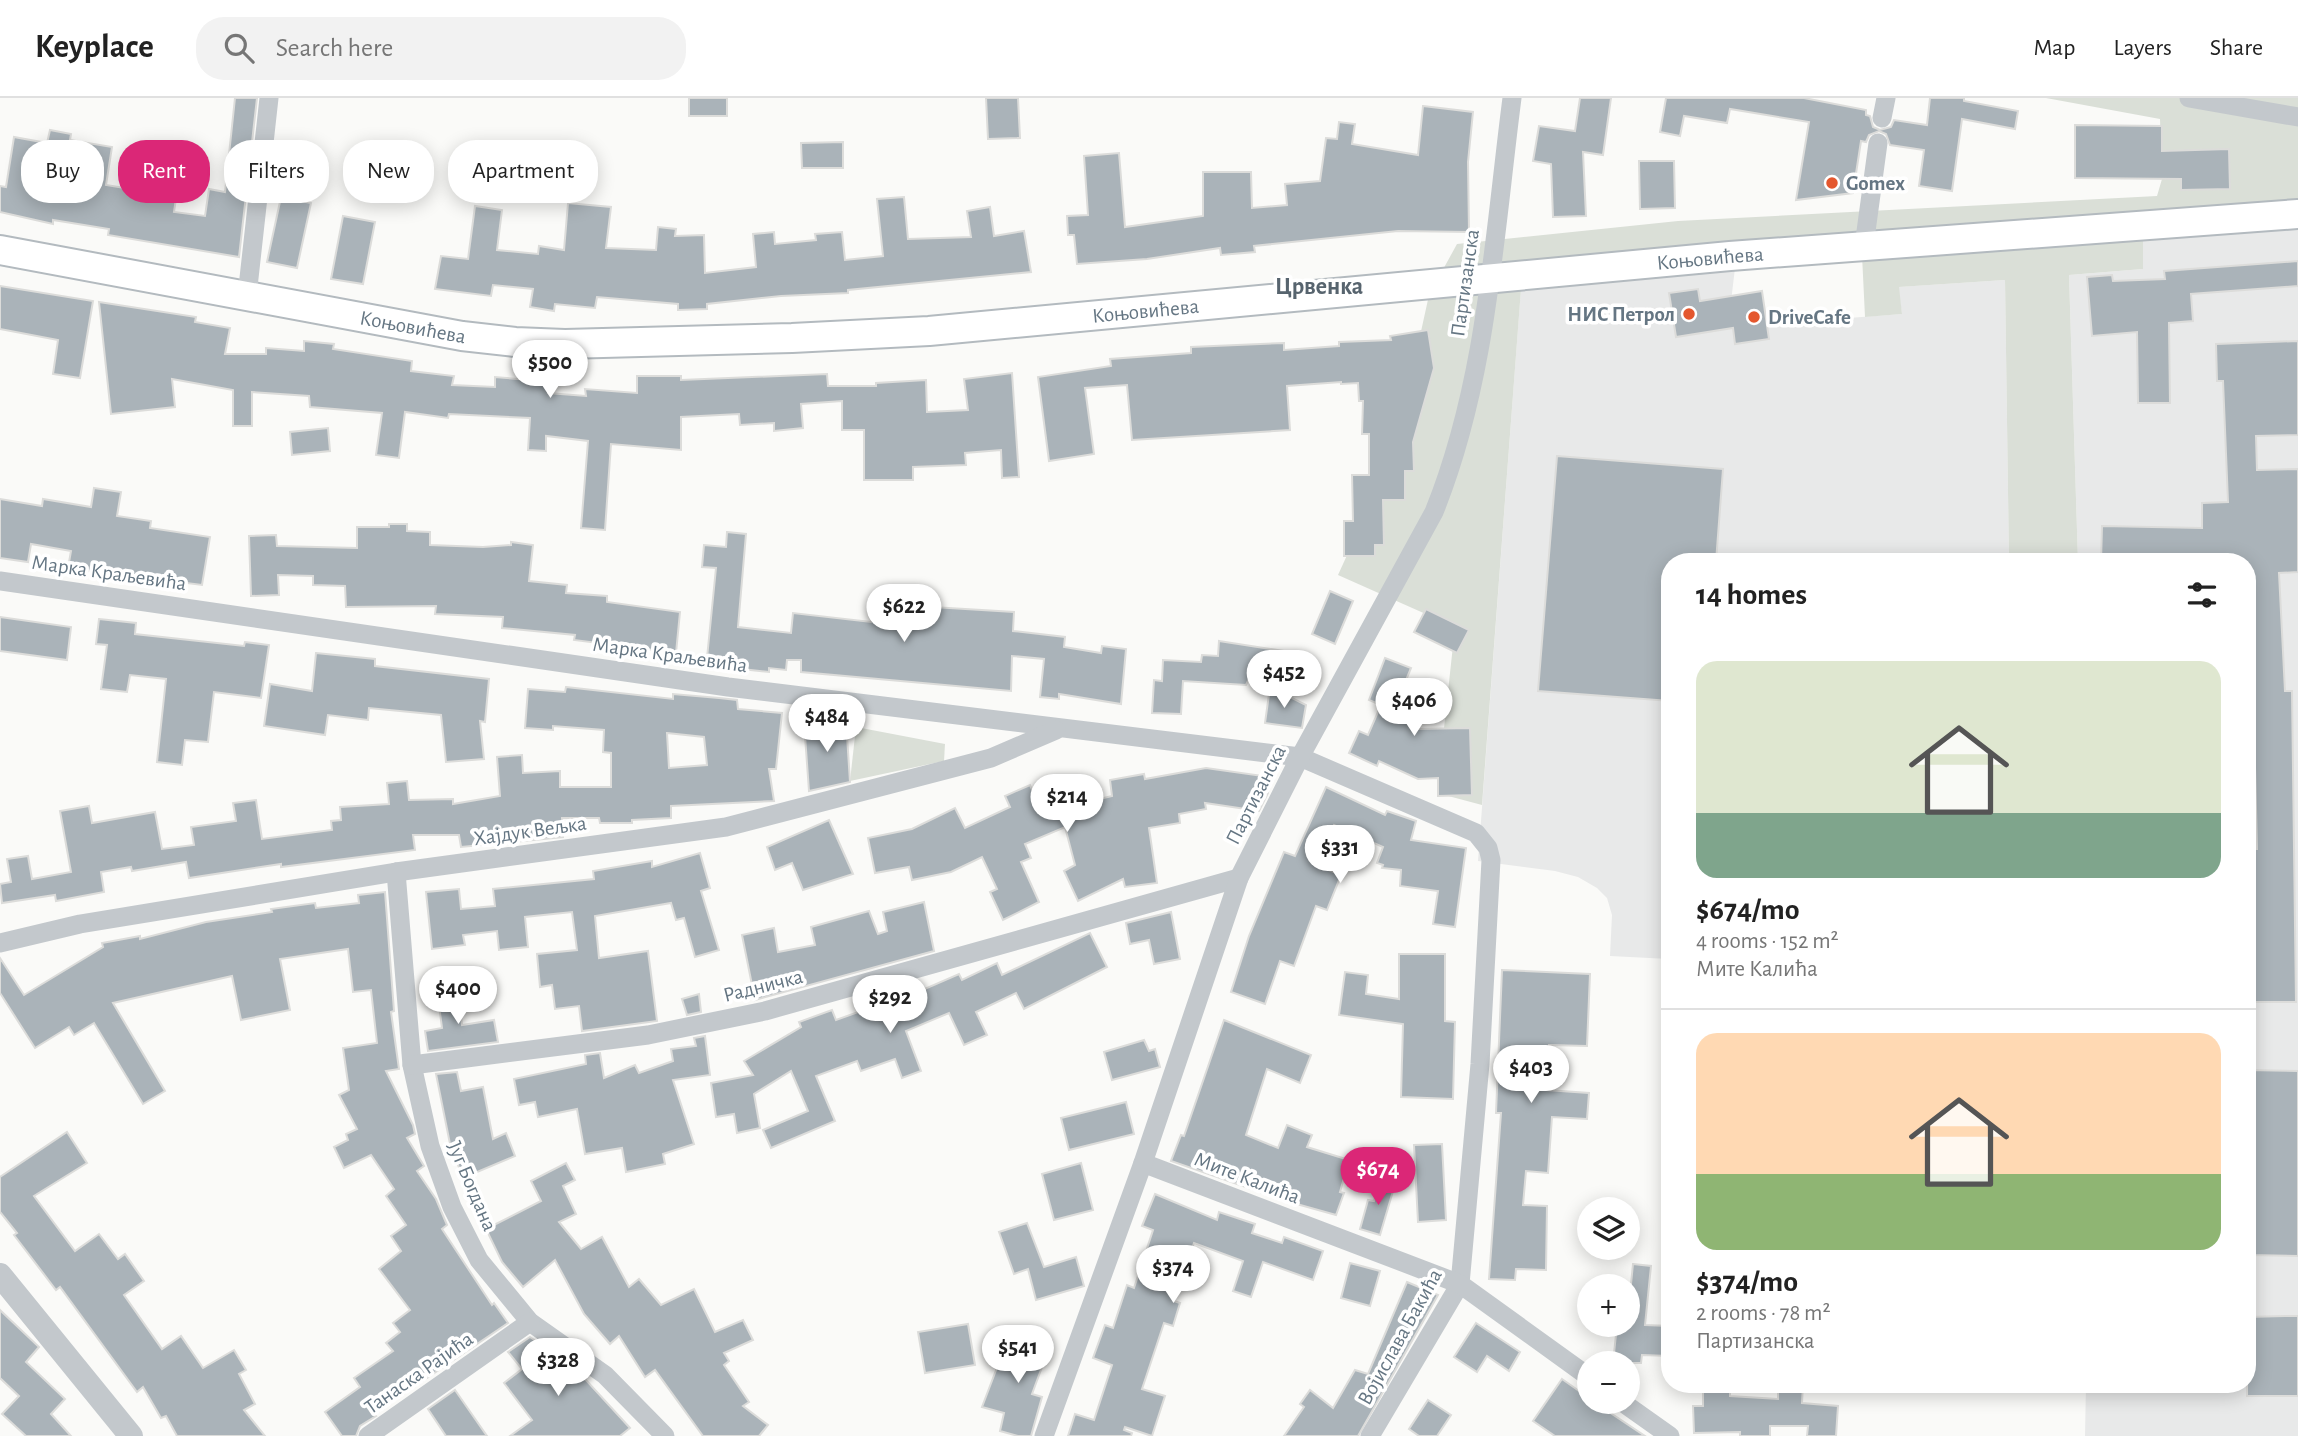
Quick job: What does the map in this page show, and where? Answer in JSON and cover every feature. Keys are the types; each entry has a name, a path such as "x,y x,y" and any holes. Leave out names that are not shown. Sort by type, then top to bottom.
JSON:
{"main road":[{"name":"Коњовићева","path":"0,250 462,336 565,344 918,332 1864,246 2298,214"}],"street":[{"path":"247,296 269,98"},
{"name":"Партизанска","path":"1044,1436 1143,1163 1239,878 1300,757 1434,512 1450,473 1471,396 1511,98"},
{"path":"1882,118 1886,98"},
{"path":"2189,98 2298,117"},
{"path":"2290,98 2298,107"},
{"path":"1864,246 1878,143"},
{"name":"Марка Краљевића","path":"0,581 728,687 1300,757 1476,834 1483,841"},
{"name":"Хајдук Вељка","path":"0,943 80,924 396,872 726,827 991,758 1057,729"},
{"name":"Војислава Бакића","path":"1370,1436 1461,1284 1480,1063 1491,860 1483,841"},
{"name":"Југ Богдана","path":"396,872 411,1065 430,1146 452,1207 479,1260 530,1322 605,1375 665,1436"},
{"name":"Радничка","path":"411,1065 648,1035 765,1010 1239,878"},
{"name":"Мите Калића","path":"1143,1163 1461,1284 1577,1368"},
{"path":"0,1275 131,1436"},
{"name":"Танаска Рајића","path":"368,1436 530,1322"},
{"path":"1639,1414 1670,1436"}],"shaded area":[{"path":"2046,98 2298,98 2298,224 2143,239 2143,269 2069,275 2078,553 2009,553 2005,280 1899,287 1902,314 1865,317 1862,255 1521,289 1482,805 1437,793 1455,627 1338,575 1395,450 1429,295 1457,244 1678,221 2157,196 2162,179 2160,119"},
{"path":"2298,224 2298,1436 2085,1436 2086,1393 2256,1393 2256,553 2078,553 2069,275 2143,269 2142,239"},
{"path":"1735,268 1728,327 1902,314 1898,287 2005,280 2009,553 1661,553 1661,959 1610,956 1612,915 1607,898 1597,888 1578,877 1555,871 1478,861 1521,288"},
{"path":"856,727 945,744 944,761 850,781"}],"building":[{"path":"235,98 257,98 252,140 231,140"},
{"path":"689,98 727,98 727,116 689,116"},
{"path":"986,98 1018,98 1020,138 988,139"},
{"path":"1580,98 1611,98 1603,155 1583,152 1586,216 1553,217 1551,164 1533,161 1539,126 1575,131"},
{"path":"1666,98 1804,98 1866,110 1873,127 1880,130 1891,127 1894,120 1927,125 1930,98 1964,98 1964,101 2018,111 2015,129 1962,119 1952,191 1919,186 1924,150 1890,145 1886,134 1879,131 1869,135 1866,142 1861,141 1853,193 1796,200 1809,122 1730,109 1727,123 1684,116 1680,136 1660,132"},
{"path":"1423,106 1473,112 1468,162 1469,232 1398,231 1254,246 1255,252 1221,255 1220,248 1147,259 1077,264 1074,235 1068,235 1067,216 1088,215 1084,156 1119,153 1125,227 1203,216 1203,172 1251,172 1252,208 1287,205 1285,184 1320,181 1326,138 1337,139 1339,122 1355,124 1352,144 1418,155"},
{"path":"2075,125 2162,126 2162,151 2229,149 2230,189 2181,190 2181,179 2075,178"},
{"path":"50,130 71,134 70,140 48,140"},
{"path":"14,137 30,140 21,140 21,203 104,203 104,146 112,147 106,185 118,187 118,203 175,203 174,212 205,216 207,203 210,203 210,189 224,192 224,203 245,203 239,257 108,235 109,229 53,220 53,224 0,212 0,186 6,187"},
{"path":"843,142 843,168 802,168 801,143"},
{"path":"1639,161 1674,161 1675,208 1640,209"},
{"path":"904,197 908,239 971,237 967,211 990,207 994,236 1024,231 1031,272 848,290 848,293 781,296 707,304 707,309 678,310 678,304 597,297 595,308 555,304 554,311 530,307 533,289 493,285 491,296 435,289 441,256 468,259 475,206 502,210 497,250 538,254 539,246 564,250 568,203 611,207 606,248 656,250 658,227 676,229 675,236 704,235 705,273 756,267 753,234 774,232 775,244 816,240 815,234 842,232 845,260 883,256 877,199"},
{"path":"280,203 311,203 297,268 267,262"},
{"path":"343,216 375,222 363,284 331,279"},
{"path":"2298,261 2298,286 2191,294 2193,321 2169,323 2170,403 2138,403 2137,332 2092,336 2087,277 2112,275 2113,281 2165,279 2164,271"},
{"path":"0,286 93,301 80,378 53,374 58,340 0,329"},
{"path":"1698,289 1700,301 1762,291 1769,339 1735,344 1733,328 1676,337 1669,293"},
{"path":"99,302 196,317 195,322 230,328 225,354 266,354 266,348 304,351 304,341 334,344 333,349 412,361 411,371 454,376 452,385 495,387 495,377 549,383 548,393 586,396 585,389 637,393 637,376 681,376 681,380 827,374 828,386 876,386 876,383 926,380 927,412 968,410 964,379 1012,373 1019,477 1002,478 1001,450 965,453 966,465 913,467 913,480 864,480 864,430 842,430 842,401 801,404 803,428 774,431 774,423 740,425 739,414 681,417 681,450 611,444 605,530 581,528 588,441 546,436 546,451 528,450 530,418 449,414 448,418 405,412 399,458 376,455 382,413 310,407 309,396 252,392 252,426 233,426 233,390 172,379 175,407 111,414"},
{"path":"1428,330 1434,368 1413,442 1414,471 1405,471 1405,500 1383,500 1384,545 1375,545 1375,556 1344,556 1344,521 1353,521 1352,475 1369,475 1369,434 1362,434 1363,401 1359,401 1358,383 1287,386 1290,430 1132,440 1127,385 1085,388 1094,454 1049,461 1038,377 1111,366 1110,359 1191,353 1191,347 1284,343 1284,350 1339,346 1339,342 1391,340 1390,336"},
{"path":"2298,341 2298,435 2256,436 2257,470 2298,469 2298,572 2279,573 2285,691 2292,691 2296,1002 2256,1002 2256,553 2101,553 2102,526 2202,528 2202,503 2228,502 2223,381 2217,381 2216,344"},
{"path":"328,428 330,451 292,455 290,432"},
{"path":"1557,456 1723,469 1717,553 1661,553 1661,700 1538,691"},
{"path":"94,488 121,492 117,516 151,521 150,528 210,537 202,585 68,568 71,551 31,544 28,562 0,558 0,499 42,506 43,499 91,507"},
{"path":"389,524 407,524 407,531 430,532 430,545 483,547 511,545 511,542 533,545 529,581 567,585 566,593 607,596 607,602 680,612 676,653 574,640 575,635 502,628 503,617 435,614 436,606 346,607 345,586 313,585 313,576 278,575 279,595 251,596 249,536 276,535 277,546 357,548 357,527 389,527"},
{"path":"727,532 746,534 738,627 791,633 793,613 871,622 873,606 933,611 933,607 1014,612 1013,631 1065,637 1064,647 1101,653 1102,646 1126,649 1121,704 1059,694 1059,699 1040,697 1044,659 1012,656 1011,691 801,672 801,660 787,660 786,670 769,668 769,672 742,669 743,662 707,658 716,568 702,567 704,545 726,547"},
{"path":"1330,591 1353,601 1335,644 1312,634"},
{"path":"1426,609 1469,630 1457,653 1414,632"},
{"path":"0,617 71,627 67,660 0,651"},
{"path":"99,619 136,623 135,634 244,646 245,642 269,645 261,698 214,692 208,742 185,740 182,765 157,762 166,679 130,675 127,692 101,689 107,645 96,644"},
{"path":"1219,641 1297,653 1295,671 1259,657 1246,685 1183,681 1181,714 1152,713 1154,680 1162,681 1163,660 1201,662 1202,655 1218,656"},
{"path":"316,653 375,659 375,666 489,679 485,722 480,721 484,759 446,762 441,715 369,708 368,720 328,715 325,735 264,726 270,684 312,691"},
{"path":"1385,658 1411,668 1400,695 1424,704 1414,729 1470,728 1472,795 1438,796 1438,778 1418,779 1379,761 1377,766 1349,753 1359,731 1368,735 1381,705 1369,700"},
{"path":"566,687 673,699 673,694 719,698 737,700 738,709 782,713 776,769 769,769 774,801 671,806 671,818 632,820 632,823 600,823 599,818 562,818 563,837 461,847 459,835 413,835 415,850 281,867 281,864 189,878 186,862 132,871 131,867 101,872 104,892 56,901 55,895 2,903 0,884 11,882 7,859 28,856 32,879 71,872 60,811 89,806 92,823 155,812 162,849 194,845 191,827 236,821 233,803 256,800 262,839 332,830 331,821 341,820 340,807 389,804 387,783 407,781 409,800 453,799 453,804 500,796 497,757 522,755 523,773 560,771 560,787 611,787 611,753 603,752 604,730 553,726 553,730 525,728 528,689 565,692","holes":["667,733 704,737 707,765 669,768"]},
{"path":"1270,687 1306,705 1302,728 1265,723"},
{"path":"846,720 850,782 809,791 804,722"},
{"path":"1206,768 1270,777 1268,793 1259,811 1205,803 1206,809 1179,814 1180,823 1149,828 1157,883 1125,887 1123,879 1078,901 1064,871 1075,865 1065,827 1025,844 1031,858 1021,862 1039,902 1003,920 990,892 997,889 982,857 951,872 912,880 909,867 875,873 868,838 912,829 955,808 965,828 1010,807 1005,796 1030,785 1042,813 1112,796 1110,780 1144,774 1145,779"},
{"path":"1326,787 1385,815 1387,811 1416,821 1411,840 1466,848 1455,927 1433,924 1438,891 1400,886 1401,870 1382,868 1383,865 1377,863 1383,847 1334,825 1316,865 1341,875 1327,910 1316,906 1294,966 1280,961 1265,1004 1231,992 1249,936 1284,852 1295,856"},
{"path":"829,820 853,874 803,890 792,863 775,870 767,847"},
{"path":"700,853 710,888 701,891 719,950 695,957 684,918 676,920 671,903 595,916 599,958 648,951 657,1021 582,1031 579,1006 555,1009 552,985 540,987 537,954 577,950 572,912 525,917 528,947 499,950 497,931 463,935 465,945 432,949 426,892 459,889 461,909 495,906 493,889 594,879 593,871 652,861 652,867"},
{"path":"385,892 394,1011 391,1012 399,1069 386,1071 413,1125 415,1134 407,1138 424,1166 417,1171 436,1199 447,1225 442,1229 492,1305 494,1303 508,1323 374,1414 376,1416 360,1426 356,1436 342,1436 325,1412 360,1387 354,1378 393,1351 386,1343 400,1332 393,1323 410,1310 379,1269 401,1251 391,1236 406,1225 386,1196 394,1189 371,1155 344,1168 334,1147 348,1140 346,1134 357,1129 339,1095 349,1090 343,1048 377,1043 371,990 353,992 348,949 280,959 290,1010 241,1020 232,976 113,1003 165,1091 143,1104 94,1023 74,1035 69,1027 35,1048 0,993 0,958 24,995 103,947 102,943 140,936 140,939 206,922 272,912 271,909 315,903 316,908 359,903 358,895"},
{"path":"924,902 934,951 755,1000 742,935 774,928 778,952 815,945 811,927 869,911 878,934 887,931 883,912"},
{"path":"1171,912 1180,959 1154,964 1149,940 1130,944 1126,923"},
{"path":"1090,933 1107,967 1024,1009 1016,993 976,1012 987,1035 964,1045 949,1013 906,1031 921,1071 902,1078 895,1059 861,1071 857,1061 816,1076 835,1121 771,1148 763,1130 808,1111 791,1071 754,1094 760,1128 737,1133 734,1114 716,1117 711,1083 753,1075 744,1061 801,1027 799,1022 832,1010 836,1020 875,1006 872,1000 892,993 895,1002 959,974 962,980 997,963 1002,975"},
{"path":"1399,954 1445,954 1445,1021 1455,1022 1453,1099 1401,1097 1403,1024 1339,1015 1345,972 1368,975 1366,994 1399,999"},
{"path":"1502,970 1590,974 1587,1046 1549,1045 1547,1090 1589,1093 1587,1119 1552,1117 1548,1173 1526,1171 1523,1205 1547,1206 1546,1270 1516,1269 1515,1280 1489,1279 1501,1113 1496,1113"},
{"path":"458,987 462,1025 494,1020 498,1042 428,1051 425,1031 442,1028 437,990"},
{"path":"699,994 701,1012 687,1015 682,999"},
{"path":"1224,1020 1311,1055 1300,1083 1267,1069 1246,1135 1278,1148 1287,1125 1312,1135 1307,1147 1349,1160 1340,1192 1344,1193 1336,1215 1286,1201 1171,1161 1181,1135 1184,1136"},
{"path":"705,1036 710,1075 673,1080 694,1144 663,1154 665,1164 626,1172 622,1148 585,1154 577,1109 538,1117 535,1102 519,1105 514,1079 586,1064 585,1055 600,1053 604,1078 635,1065 639,1073 673,1061 671,1049 696,1046 694,1038"},
{"path":"1144,1040 1149,1051 1155,1049 1160,1067 1112,1080 1104,1052"},
{"path":"2256,1070 2298,1071 2298,1256 2256,1255"},
{"path":"457,1072 461,1091 483,1087 493,1139 506,1133 515,1156 463,1178 450,1144 436,1074"},
{"path":"1126,1102 1134,1134 1069,1150 1061,1118"},
{"path":"67,1132 87,1163 34,1196 75,1251 99,1234 118,1259 125,1254 144,1281 124,1295 162,1349 181,1336 203,1368 234,1350 246,1370 239,1374 255,1404 244,1410 265,1436 177,1436 166,1416 161,1418 143,1387 137,1392 60,1287 56,1290 14,1235 17,1233 0,1212 0,1177"},
{"path":"1442,1144 1446,1220 1418,1222 1414,1145"},
{"path":"566,1163 575,1180 563,1186 576,1214 559,1222 581,1249 602,1237 629,1287 639,1279 661,1305 694,1289 715,1332 743,1320 753,1340 724,1353 729,1361 724,1365 749,1402 743,1406 768,1425 759,1436 703,1436 655,1370 645,1377 619,1336 610,1344 584,1314 555,1260 523,1287 502,1262 486,1229 541,1201 531,1181"},
{"path":"1081,1163 1093,1210 1054,1220 1042,1174"},
{"path":"1381,1177 1396,1181 1380,1235 1360,1229 1368,1200 1374,1201"},
{"path":"1155,1194 1217,1220 1219,1212 1255,1224 1252,1233 1282,1243 1284,1237 1323,1251 1313,1280 1263,1262 1251,1297 1233,1291 1243,1261 1194,1243 1174,1301 1180,1303 1173,1326 1164,1323 1142,1389 1165,1396 1152,1436 1125,1427 1124,1430 1132,1433 1131,1436 1068,1436 1075,1414 1094,1420 1112,1365 1093,1358 1105,1325 1113,1328 1127,1285 1134,1288 1153,1230 1142,1226"},
{"path":"1027,1223 1044,1267 1076,1257 1084,1286 1036,1300 1028,1269 1014,1274 999,1232"},
{"path":"1350,1263 1380,1271 1370,1306 1341,1298"},
{"path":"1633,1264 1651,1266 1645,1325 1661,1326 1661,1356 1642,1355 1640,1363 1640,1351 1614,1351 1616,1337 1640,1337 1640,1274 1632,1274"},
{"path":"1407,1282 1438,1295 1358,1436 1284,1436 1304,1407 1300,1404 1310,1390 1333,1408 1355,1370 1368,1374"},
{"path":"0,1310 39,1347 26,1362 65,1399 51,1414 71,1436 26,1436 2,1414 19,1396 0,1378"},
{"path":"2298,1316 2298,1396 2247,1396 2247,1393 2256,1393 2256,1317"},
{"path":"1476,1323 1520,1352 1509,1371 1487,1356 1477,1372 1454,1357"},
{"path":"968,1324 975,1365 925,1373 918,1332"},
{"path":"1034,1333 1052,1340 1032,1394 1042,1397 1031,1436 1018,1436 1000,1431 1004,1413 982,1407 1009,1336 1030,1344"},
{"path":"530,1337 550,1351 567,1374 575,1368 630,1428 620,1436 510,1436 532,1420 504,1383 522,1369 508,1352"},
{"path":"1562,1379 1577,1390 1577,1414 1612,1414 1645,1436 1555,1436 1533,1421"},
{"path":"455,1390 487,1436 446,1436 428,1409"},
{"path":"1703,1393 1730,1393 1730,1396 1778,1399 1778,1393 1803,1393 1802,1403 1838,1406 1836,1436 1807,1436 1808,1426 1770,1426 1770,1436 1740,1436 1740,1432 1694,1433 1693,1406 1703,1406"},
{"path":"1428,1400 1451,1415 1437,1436 1419,1436 1409,1429"}],"place":[{"name":"Gomex","path":"1832,183"},
{"name":"НИС Петрол","path":"1689,314"},
{"name":"DriveCafe","path":"1754,317"}],"district":[{"name":"Црвенка","path":"1319,287"}]}
